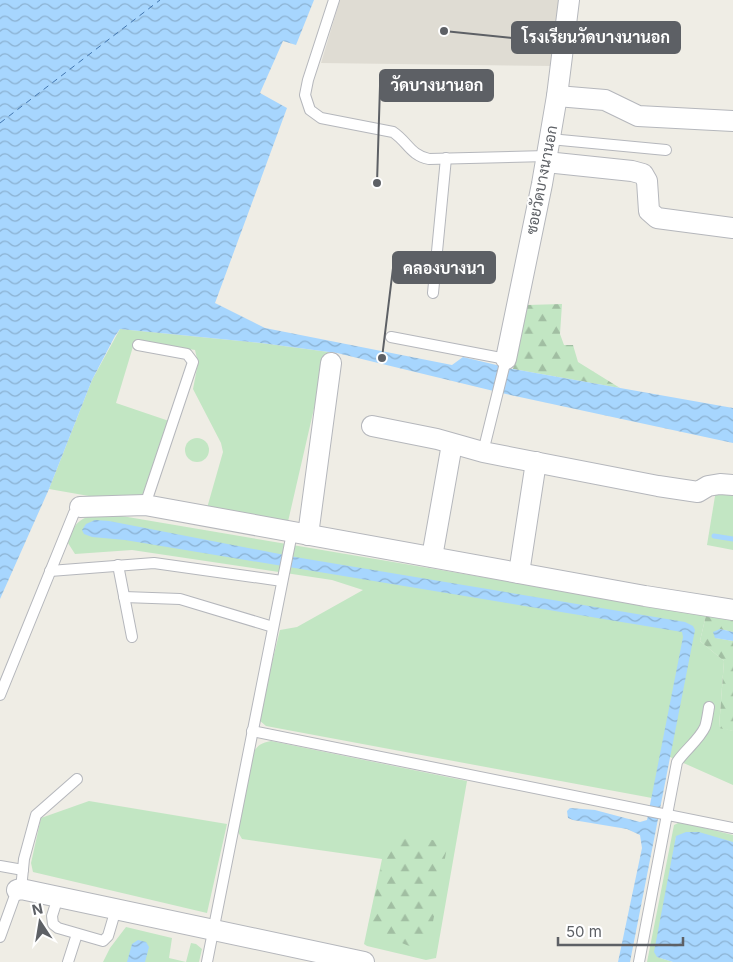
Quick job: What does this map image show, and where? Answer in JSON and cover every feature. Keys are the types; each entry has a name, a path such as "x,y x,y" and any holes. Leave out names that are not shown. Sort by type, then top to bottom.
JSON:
{"street":[{"name":"ซอยวัดบางนานอก","path":"505,362 557,96 569,0"},
{"path":"557,96 605,100 638,116 733,121"},
{"path":"547,152 643,174 647,181 649,211 657,218 733,228"},
{"path":"296,540 331,363"},
{"path":"372,426 483,452 658,486 698,492 708,486 720,484 733,485"},
{"path":"432,557 452,444"},
{"path":"519,573 536,462"},
{"path":"80,507 145,505 296,540 432,557 733,610"},
{"path":"20,883 58,897 214,930 306,955 364,962"}],"lane":[{"path":"334,0 308,80 305,95 310,110 321,118 393,132 401,137 412,151 419,156 429,159 547,152 666,150"},
{"path":"433,293 446,158"},
{"path":"391,337 505,362 483,452"},
{"path":"138,345 187,354 193,362 145,505"},
{"path":"0,695 74,513 80,507"},
{"path":"207,962 282,581 296,540"},
{"path":"50,571 118,564 154,563 282,581"},
{"path":"118,564 132,637"},
{"path":"124,597 180,599 273,627"},
{"path":"639,962 665,814 677,762 685,750 697,739 705,726 709,707"},
{"path":"252,730 733,828"},
{"path":"0,937 20,883 24,859 36,815 77,779"},
{"path":"0,866 20,883"},
{"path":"58,897 52,916 53,924 58,928 103,941 108,936 116,909"},
{"path":"68,962 77,934"}],"shaded area":[{"path":"340,0 560,0 554,66 321,63"}],"green space":[{"path":"562,304 560,334 564,345 573,345 578,362 620,388 513,369 527,305"},
{"path":"120,329 261,343 329,352 324,365 287,526 207,508 223,452 221,443 193,389 198,363 195,350 135,340 116,403 169,421 144,494 136,500 106,499 49,489 92,380"},
{"path":"197,438 202,439 208,445 208,455 202,461 197,462 192,461 186,455 185,450 186,445 192,439"},
{"path":"716,490 733,492 733,550 707,545"},
{"path":"104,513 706,615 700,641 724,661 719,727 733,731 733,785 670,757 652,798 266,726 259,720 280,630 297,627 363,590 332,580 132,550 75,554 68,543 76,524 84,518"},
{"path":"706,615 733,620 733,632 720,629 716,638 733,641 733,731 719,728 724,661 700,641"},
{"path":"271,741 467,781 436,958 426,960 364,944 382,859 242,839 238,832 252,755 259,745"},
{"path":"89,801 227,824 207,913 33,872 31,863 41,818"},
{"path":"680,822 733,835 733,842 676,837 657,957 673,962 647,962 674,825"},
{"path":"409,837 448,842 429,943 424,952 377,933 368,927 383,859 395,840"},
{"path":"126,927 172,938 169,958 186,962 103,962 110,948"},
{"path":"191,943 196,944 202,949 199,962 186,962"}],"water":[{"path":"0,0 314,0 296,45 283,41 260,93 287,108 215,303 265,328 452,365 463,357 513,369 733,408 733,443 506,394 337,353 261,343 120,329 92,380 49,489 0,599"},
{"path":"95,520 109,521 295,557 685,622 693,626 695,630 630,962 618,962 642,848 640,835 627,829 573,820 568,818 567,811 570,808 595,810 640,822 647,820 683,637 682,632 125,540 92,537 84,534 82,530 86,524"},
{"path":"720,629 733,632 733,641 715,638 713,632"},
{"path":"686,832 699,832 733,842 733,962 673,962 657,957 654,952 676,836"},
{"path":"138,940 146,942 149,947 145,962 127,962 132,944"}],"waterway":[{"path":"714,536 733,539"}],"ferry route":[{"path":"0,123 160,0"}],"place":[{"name":"โรงเรียนวัดบางนานอก","path":"444,31"},
{"name":"วัดบางนานอก","path":"377,183"},
{"name":"คลองบางนา","path":"382,358"}]}
